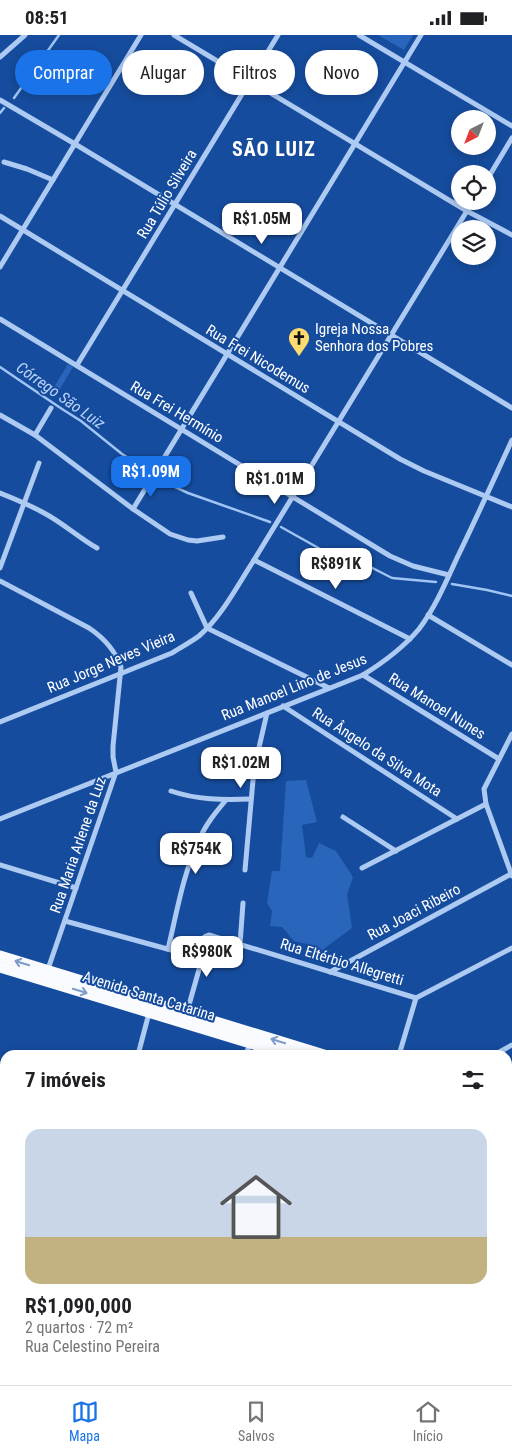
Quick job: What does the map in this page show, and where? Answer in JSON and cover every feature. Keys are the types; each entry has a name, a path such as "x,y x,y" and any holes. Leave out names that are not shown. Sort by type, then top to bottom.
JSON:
{"main road":[{"name":"Avenida Santa Catarina","path":"0,956 308,1050"},
{"name":"Avenida Santa Catarina","path":"0,967 274,1050"}],"street":[{"path":"0,57 25,35"},
{"path":"0,267 141,35"},
{"path":"174,35 214,59"},
{"name":"Rua Túlio Silveira","path":"269,50 278,35"},
{"path":"359,35 512,125"},
{"path":"133,509 422,35"},
{"name":"Rua Túlio Silveira","path":"77,365 241,95"},
{"path":"273,95 467,211 512,235"},
{"path":"0,100 512,409"},
{"path":"496,165 512,138"},
{"path":"4,162 53,180"},
{"name":"Rua Jorge Neves Vieira","path":"0,722 172,653 207,628 254,560 467,211"},
{"name":"Rua Frei Nicodemus","path":"0,216 400,459 424,471 512,507"},
{"name":"Rua Frei Hermínio","path":"0,319 400,561 426,570 449,575"},
{"path":"35,435 51,408"},
{"path":"0,415 35,435 133,509 170,534 197,541 223,537"},
{"name":"Rua Manoel Lino de Jesus","path":"0,819 362,675 388,658 410,639 428,615 487,497 512,440"},
{"path":"0,567 39,463"},
{"path":"0,493 44,513 82,540 97,548"},
{"path":"254,560 410,639"},
{"name":"Rua Maria Arlene da Luz","path":"0,581 90,628 100,636 118,657 121,674 113,746 116,772 47,971"},
{"path":"190,593 207,628 329,688"},
{"path":"428,615 512,665"},
{"name":"Rua Manoel Nunes","path":"362,675 499,759"},
{"name":"Rua Ângelo da Silva Mota","path":"283,706 457,819"},
{"path":"245,870 254,769 267,713"},
{"path":"512,734 484,789 486,805 512,875"},
{"path":"171,791 193,797 251,799"},
{"path":"168,949 181,891 193,854 208,823 226,799"},
{"path":"362,869 486,805"},
{"path":"343,817 396,851"},
{"path":"0,865 76,888"},
{"name":"Rua Joaci Ribeiro","path":"330,971 512,875"},
{"path":"240,944 243,903"},
{"path":"64,921 182,953 188,953 203,938"},
{"name":"Rua Eltérbio Allegretti","path":"203,938 209,935 416,998"},
{"path":"186,1013 200,966 203,938"},
{"path":"400,1050 416,998 512,948"},
{"path":"139,1050 149,1012"},
{"path":"247,1050 251,1043"}],"shaded area":[{"path":"378,35 413,35 404,50"},
{"path":"68,364 73,367 55,397 50,394"},
{"path":"306,780 317,822 302,825 306,857 312,858 319,843 336,851 353,877 347,895 352,928 317,954 311,945 294,941 282,927 270,926 272,911 267,903 272,871 280,871 286,781"}],"waterway":[{"name":"Córrego São Luiz","path":"14,98 59,35"},
{"name":"Córrego São Luiz","path":"0,113 4,108"},
{"name":"Córrego São Luiz","path":"0,367 81,421 122,454 173,486 270,522"},
{"name":"Córrego São Luiz","path":"281,527 322,550 349,556 392,578 436,582"},
{"name":"Córrego São Luiz","path":"452,584 512,596"}],"place":[{"name":"Igreja Nossa Senhora dos Pobres","path":"299,357"}],"district":[{"name":"SÃO LUIZ","path":"274,149"}]}
